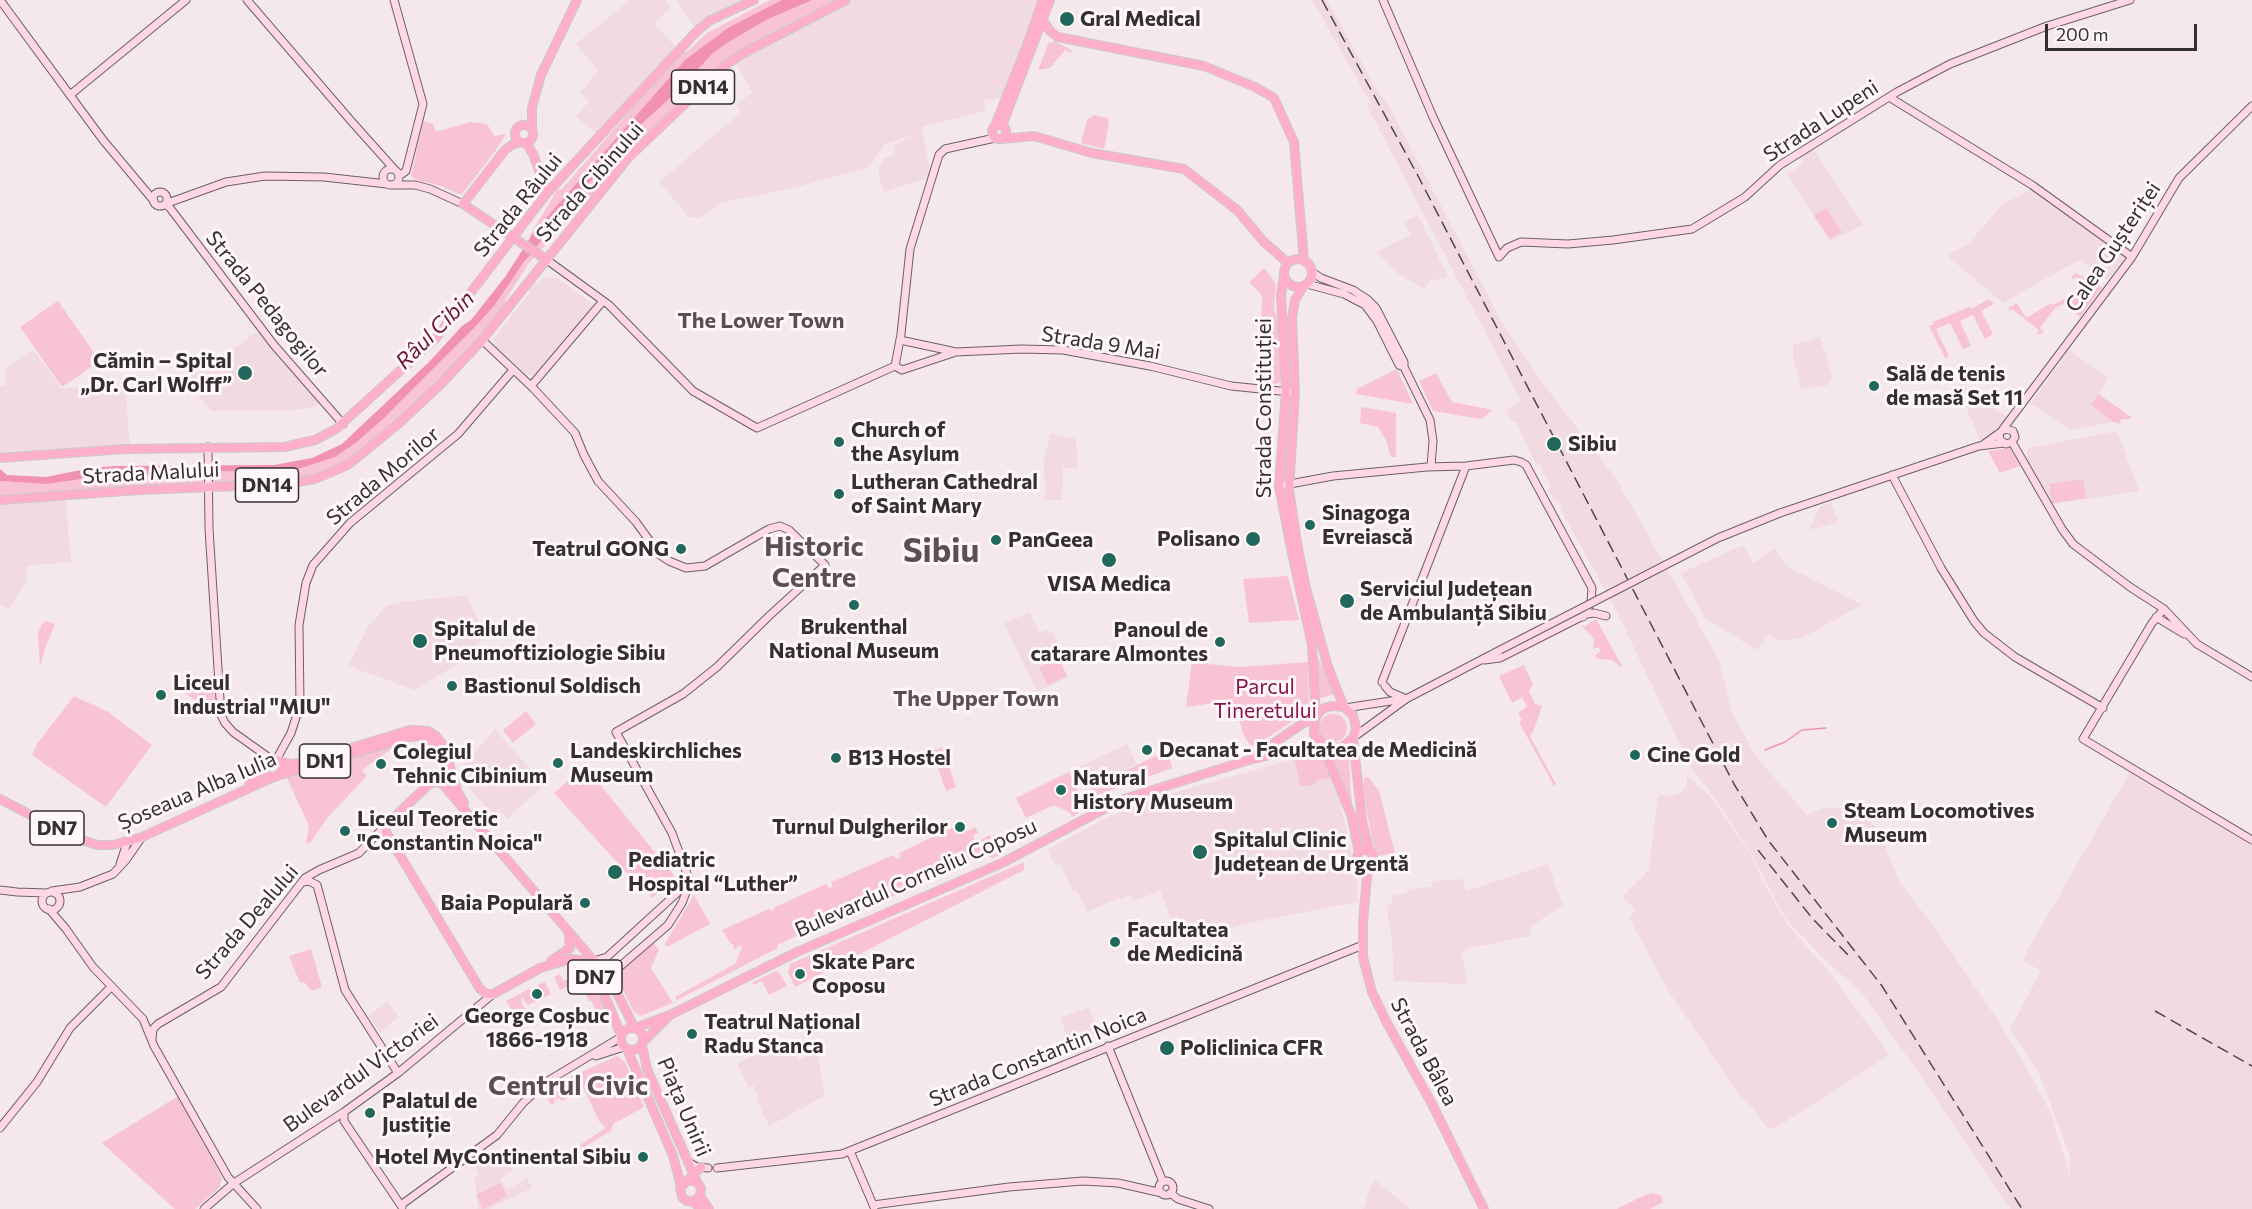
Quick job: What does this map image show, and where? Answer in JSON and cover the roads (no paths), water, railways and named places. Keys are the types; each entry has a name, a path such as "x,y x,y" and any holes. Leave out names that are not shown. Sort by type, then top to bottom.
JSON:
{"main road":[{"path":"533,154 516,137 515,132 532,108 543,68 577,0"},
{"name":"Strada Râului","path":"208,450 295,445 315,440 343,424 436,338 516,239 547,193 701,27 754,0"},
{"name":"Strada Cibinului","path":"540,268 545,258 628,158 726,65 742,54 846,0"},
{"path":"998,127 1043,0"},
{"path":"998,139 992,132 998,127 1050,0"},
{"path":"1043,20 1058,37 1204,66 1256,87 1274,98 1294,146 1304,261 1312,272 1305,285 1293,287 1286,280 1284,271 1288,263 1296,260 1304,261"},
{"path":"532,108 533,154 547,193"},
{"path":"522,125 527,125 533,132"},
{"path":"998,127 1006,132 998,139"},
{"path":"533,132 531,140 508,147 463,204 545,258"},
{"path":"998,139 1038,137 1092,153 1181,167 1237,210 1264,242 1288,263"},
{"name":"Strada Malului","path":"0,500 208,484 287,484 315,479 339,470 357,459 442,383 482,340 540,268"},
{"name":"Strada Constituției","path":"1284,276 1281,296 1286,392 1280,486 1312,645 1315,717"},
{"name":"Strada Constituției","path":"1305,285 1295,300 1292,318 1295,393 1290,483 1294,549 1328,667 1345,708"},
{"name":"DN14","path":"0,458 125,449 208,450"},
{"name":"Bulevardul Corneliu Coposu","path":"1248,760 1315,717 1328,706 1345,708"},
{"path":"1315,717 1314,731 1352,817 1359,853 1357,860 1365,865 1372,858 1362,820 1353,738 1356,721 1345,708"},
{"name":"Șoseaua Alba Iulia","path":"275,760 292,764 302,763 403,732 420,729 436,736 444,746 445,756"},
{"name":"Șoseaua Alba Iulia","path":"0,800 75,838 106,846 126,843 142,837 276,776 409,736 428,738 445,756"},
{"name":"Bulevardul Corneliu Coposu","path":"634,1027 670,1015 797,952 997,866 1121,800 1248,760 1321,744 1339,748 1348,744 1353,738"},
{"name":"Strada Dealului","path":"386,825 445,769 445,756"},
{"name":"DN7","path":"445,756 457,790 470,814"},
{"path":"246,788 265,766 275,760 282,768 276,776 271,776 266,773 265,766"},
{"name":"DN7","path":"432,783 440,782 470,814 594,961"},
{"path":"386,825 387,834 480,989 487,994 493,994"},
{"path":"1359,853 1362,850 1369,851"},
{"name":"Strada Bâlea","path":"1365,865 1363,945 1365,968 1377,1004 1432,1104 1484,1209"},
{"name":"Bulevardul Victoriei","path":"493,994 570,948 569,934"},
{"name":"Bulevardul Victoriei","path":"540,968 571,959 585,963 602,991 621,1036"},
{"name":"Piața Unirii","path":"594,961 615,989 634,1027 642,1033 647,1068 694,1180"},
{"name":"Bulevardul Corneliu Coposu","path":"621,1000 636,1020 661,1018"},
{"name":"Bulevardul Corneliu Coposu","path":"642,1044 670,1015"},
{"path":"621,1036 626,1029 634,1027"},
{"name":"Piața Unirii","path":"621,1036 673,1156 681,1186"},
{"name":"Piața Unirii","path":"626,1048 635,1050 642,1044"},
{"path":"681,1186 694,1180 704,1168"},
{"path":"690,1204 700,1196 702,1190 694,1180"},
{"name":"DN7","path":"681,1186 682,1197"},
{"path":"700,1196 709,1209"},
{"path":"682,1197 690,1204 702,1209"},
{"path":"680,1209 682,1197"}],"street":[{"path":"0,0 70,95 158,206 226,182 264,176 311,176 389,185 415,185 440,192 463,204"},
{"path":"70,95 186,0"},
{"path":"247,0 398,174 397,183 389,185"},
{"path":"394,0 423,104 405,173 398,174"},
{"name":"Strada Lupeni","path":"1383,0 1433,117 1499,257 1507,248 1521,242 1580,243 1692,229 1745,197 1779,165 1889,97 1950,64 2008,40 2130,0"},
{"path":"1889,97 2032,185 2132,257"},
{"name":"Calea Gușteriței","path":"2008,443 2015,437 2005,431 2014,416 2132,257 2183,172 2252,106"},
{"path":"895,366 910,249 939,155 943,151 998,139"},
{"path":"379,153 384,163 382,175 389,185"},
{"path":"364,181 382,175 387,169 415,185"},
{"path":"140,186 161,192 188,194"},
{"path":"154,201 155,194 161,192"},
{"path":"161,192 167,196 165,204"},
{"name":"Strada Pedagogilor","path":"165,204 274,345 343,424"},
{"path":"545,258 603,301 693,391 757,428 895,366"},
{"path":"1312,272 1321,278 1353,290 1372,303 1404,362 1404,367 1431,424 1431,466"},
{"path":"1305,285 1344,294 1365,305 1377,321 1399,365 1404,367"},
{"path":"531,386 603,301"},
{"path":"482,340 531,386 575,433 595,475 641,528 660,555 686,568 700,567 711,564 777,526 789,530 825,565 717,667 683,694 616,732 672,833 690,882 682,903 663,930 616,969 615,989"},
{"name":"Strada 9 Mai","path":"900,340 956,352 1063,350 1157,368 1212,383 1295,393"},
{"path":"895,366 898,370 902,370 956,352"},
{"name":"Strada Morilor","path":"275,760 291,733 300,705 300,617 307,579 313,565 350,523 458,434 513,370"},
{"path":"2005,431 2000,440 2008,443 2073,544 2130,587 2164,609 2201,647 2252,677"},
{"path":"1983,445 2005,431"},
{"path":"2008,443 1983,445 1892,475 1941,568 1978,627 2015,657 2103,708"},
{"path":"208,450 221,709 225,723 233,732 275,760"},
{"path":"1280,486 1431,466 1466,466 1514,460 1523,463 1592,588 1591,602 1582,617"},
{"path":"1377,704 1382,696 1383,683 1466,466"},
{"name":"Bulevardul Corneliu Coposu","path":"1353,738 1406,699 1718,538 1791,508 1892,475"},
{"path":"2164,609 2156,617 2083,739 2252,840"},
{"path":"1582,617 1594,613 1606,616"},
{"name":"Bulevardul Corneliu Coposu","path":"1481,660 1500,658 1582,617"},
{"path":"2156,617 2189,637"},
{"path":"1383,683 1390,693 1406,699"},
{"name":"Bulevardul Corneliu Coposu","path":"1345,708 1406,699"},
{"name":"Strada Dealului","path":"158,1024 221,987 298,886 314,872 358,853 386,825"},
{"path":"49,909 54,909 66,894 108,877 142,837"},
{"path":"120,863 126,843"},
{"path":"106,846 118,852 120,863"},
{"path":"298,886 307,881 317,885 345,990 398,1073"},
{"path":"594,961 605,958 690,882"},
{"path":"0,890 49,892 80,887"},
{"path":"17,892 42,902 49,909 66,929 87,961 140,1016 228,1177 257,1209"},
{"path":"42,902 49,892"},
{"path":"49,892 59,897 66,929"},
{"path":"673,897 679,898 682,903"},
{"name":"Strada Constantin Noica","path":"717,1168 836,1155 850,1151 1363,945"},
{"path":"605,958 608,966 616,969"},
{"path":"0,1128 38,1082 70,1028 111,987"},
{"name":"Bulevardul Victoriei","path":"204,1209 234,1183 344,1113 398,1073 493,994"},
{"path":"140,1016 158,1024 153,1029 152,1041"},
{"path":"344,1113 344,1121 402,1207 501,1131 519,1107 540,1087 562,1071 621,1036"},
{"path":"1108,1046 1162,1182 1159,1188 1178,1199 1209,1209"},
{"path":"585,1059 626,1048"},
{"path":"850,1151 874,1207 1009,1187 1083,1181 1118,1183 1166,1193 1173,1188 1172,1184 1167,1181 1162,1182"},
{"path":"687,1161 704,1168"}],"waterway":[{"path":"1765,750 1785,742 1802,730 1826,728"}],"railway":[{"path":"1322,0 1417,174 1734,784 1768,840 1882,986 2022,1209"},
{"path":"1758,850 1812,918 1852,959"},
{"path":"2155,1011 2252,1066"}],"place":[{"name":"Gral Medical","path":"1067,19"},
{"name":"Cămin – Spital „Dr. Carl Wolff”","path":"245,373"},
{"name":"Sală de tenis de masă Set 11","path":"1874,386"},
{"name":"Church of the Asylum","path":"839,442"},
{"name":"Sibiu","path":"1554,444"},
{"name":"Lutheran Cathedral of Saint Mary","path":"839,494"},
{"name":"Sinagoga Evreiască","path":"1310,525"},
{"name":"Polisano","path":"1253,539"},
{"name":"PanGeea","path":"996,540"},
{"name":"Teatrul GONG","path":"681,549"},
{"name":"VISA Medica","path":"1109,560"},
{"name":"Serviciul Județean de Ambulanță Sibiu","path":"1347,601"},
{"name":"Brukenthal National Museum","path":"854,605"},
{"name":"Spitalul de Pneumoftiziologie Sibiu","path":"420,641"},
{"name":"Panoul de catarare Almontes","path":"1220,642"},
{"name":"Bastionul Soldisch","path":"452,686"},
{"name":"Liceul Industrial \"MIU\"","path":"161,695"},
{"name":"Decanat - Facultatea de Medicină","path":"1147,750"},
{"name":"Cine Gold","path":"1635,755"},
{"name":"B13 Hostel","path":"836,758"},
{"name":"Landeskirchliches Museum","path":"558,763"},
{"name":"Colegiul Tehnic Cibinium","path":"381,764"},
{"name":"Natural History Museum","path":"1061,790"},
{"name":"Steam Locomotives Museum","path":"1832,823"},
{"name":"Turnul Dulgherilor","path":"960,827"},
{"name":"Liceul Teoretic \"Constantin Noica\"","path":"345,831"},
{"name":"Spitalul Clinic Județean de Urgentă","path":"1200,852"},
{"name":"Pediatric Hospital “Luther”","path":"615,872"},
{"name":"Baia Populară","path":"585,903"},
{"name":"Facultatea de Medicină","path":"1115,942"},
{"name":"Skate Parc Coposu","path":"800,974"},
{"name":"George Coșbuc 1866-1918","path":"537,994"},
{"name":"Teatrul Național Radu Stanca","path":"692,1034"},
{"name":"Policlinica CFR","path":"1167,1048"},
{"name":"Palatul de Justiție","path":"370,1113"},
{"name":"Hotel MyContinental Sibiu","path":"643,1157"}],"district":[{"name":"The Lower Town","path":"761,321"},
{"name":"Sibiu","path":"941,551"},
{"name":"Historic Centre","path":"814,562"},
{"name":"The Upper Town","path":"976,699"},
{"name":"Centrul Civic","path":"568,1086"}],"water label":[{"name":"Râul Cibin","path":"435,330"}],"park label":[{"name":"Parcul Tineretului","path":"1265,699"}]}
